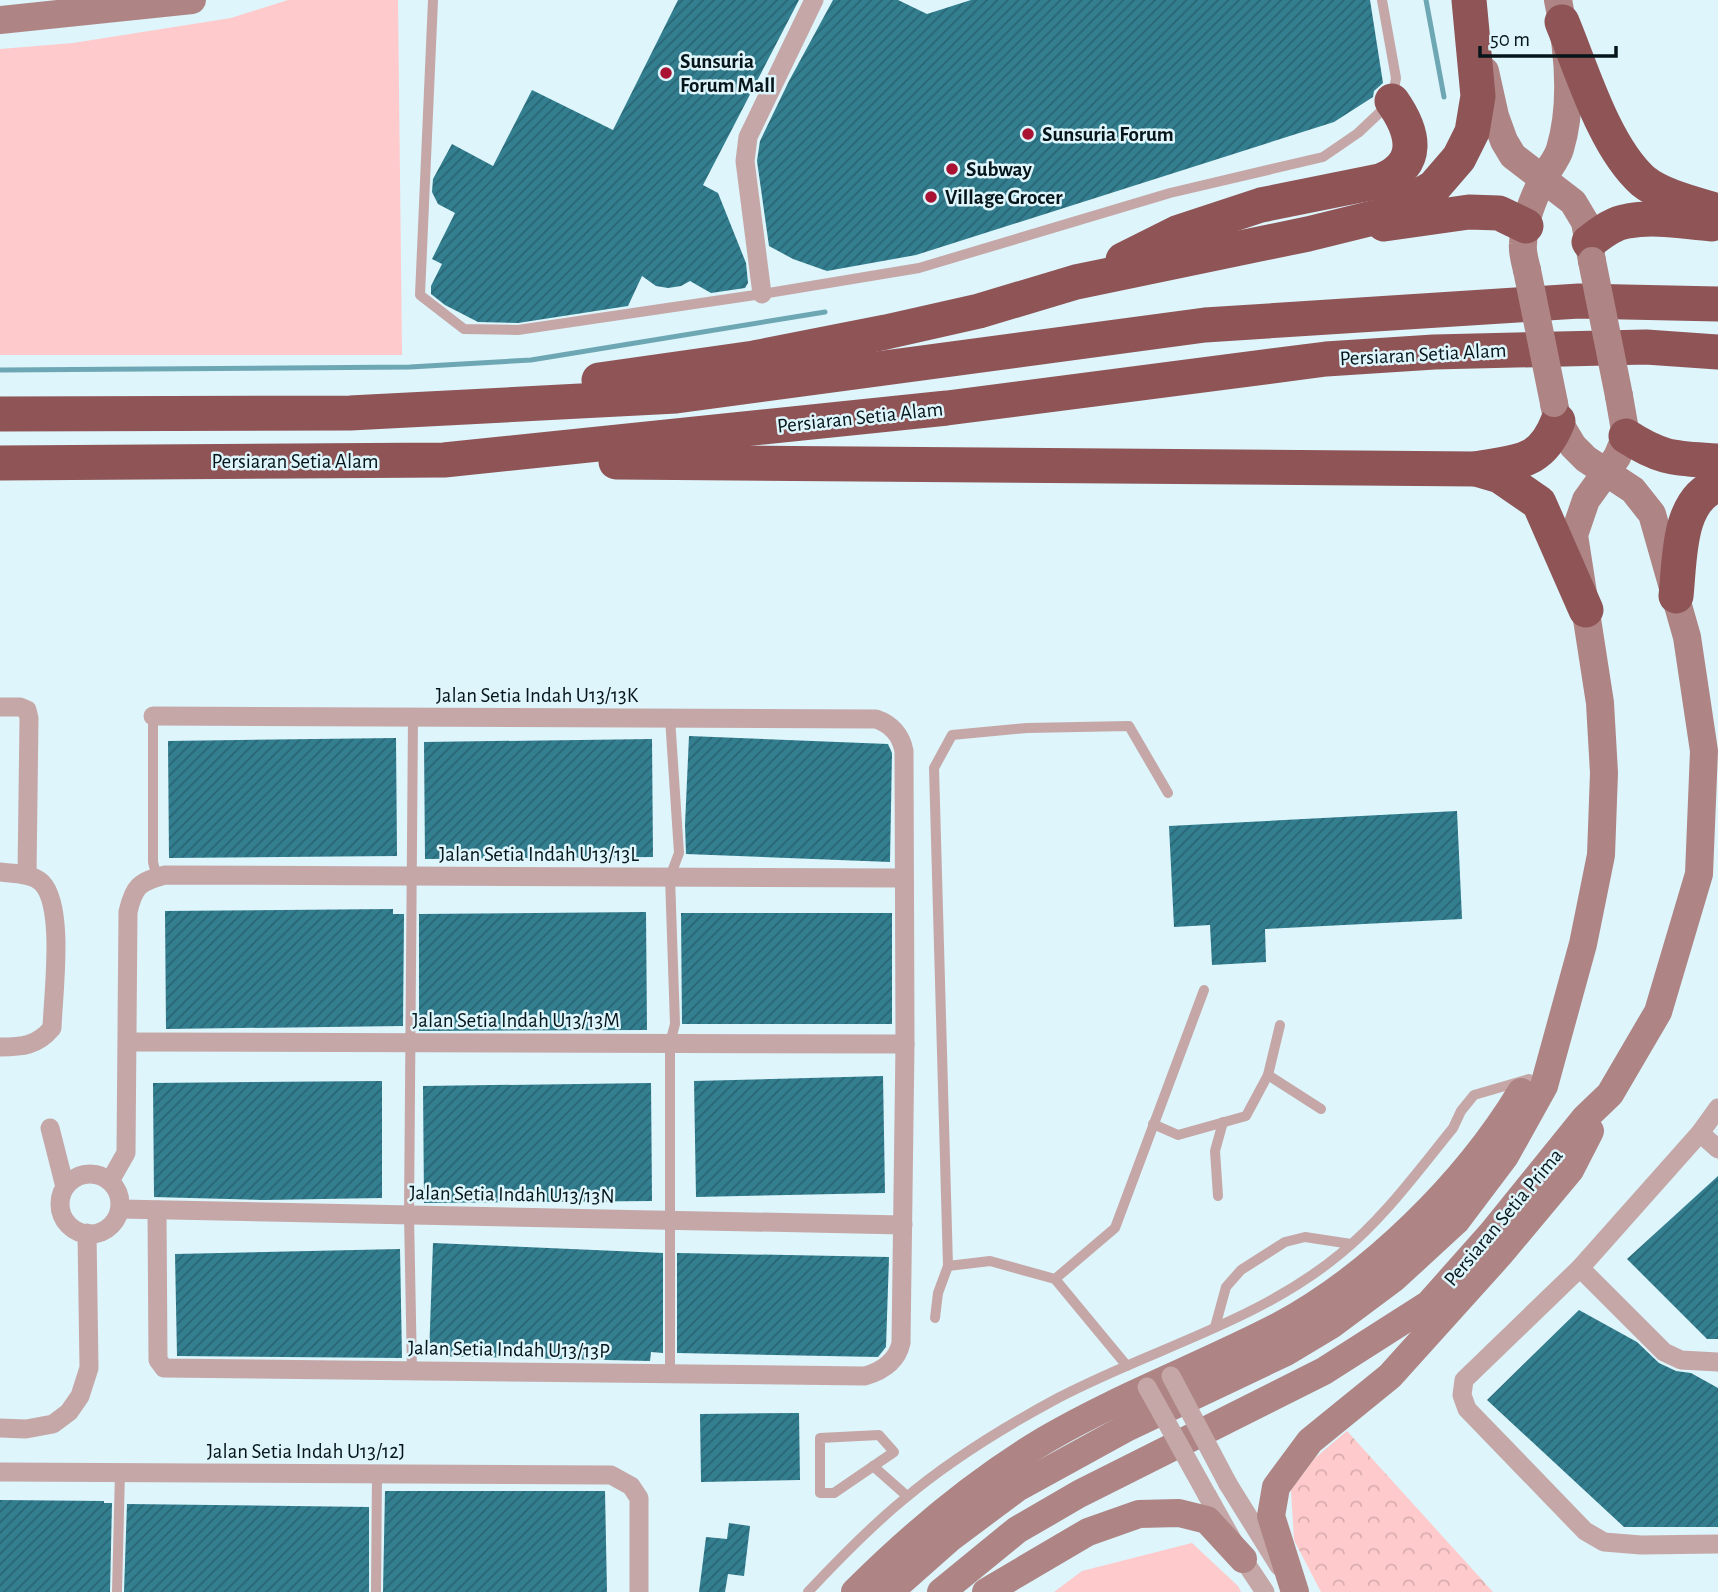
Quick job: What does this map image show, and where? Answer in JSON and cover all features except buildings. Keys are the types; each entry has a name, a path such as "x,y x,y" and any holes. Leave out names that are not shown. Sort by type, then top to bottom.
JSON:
{"highway":[{"path":"0,398 310,398 350,413 754,358 979,311 1076,282 1308,234 1389,214 1434,187 1459,158 1472,132 1478,96 1469,0"},
{"path":"1560,11 1617,150 1644,182 1679,199 1718,211"},
{"path":"1076,282 1179,232 1261,205 1354,187 1392,176 1402,169 1409,156 1410,137 1402,115 1392,101"},
{"path":"1308,234 1469,212 1499,213 1527,226"},
{"path":"1590,251 1610,227 1628,220 1718,225"},
{"name":"Persiaran Setia Alam","path":"0,414 350,413 676,396 1205,325 1579,301 1718,304"},
{"name":"Persiaran Setia Alam","path":"0,463 444,460 947,408 1326,359 1434,352 1633,348 1718,352"},
{"path":"444,460 1476,469 1524,459 1544,449 1551,438 1556,412"},
{"path":"1626,436 1648,451 1667,458 1718,461"},
{"path":"1476,469 1500,476 1539,503 1586,610"},
{"path":"1676,596 1685,522 1693,505 1710,487 1718,485"}],"street":[{"path":"0,20 192,0"},
{"path":"762,294 745,161 748,137 814,0"},
{"path":"1469,0 1495,116 1504,142 1513,156 1573,202 1585,222 1626,436"},
{"path":"1556,412 1522,245 1543,180 1559,153 1565,128 1568,91 1560,11"},
{"name":"Persiaran Setia Prima","path":"940,1592 1017,1530 1079,1494 1324,1371 1429,1304 1492,1233 1585,1118 1610,1094 1658,1012 1699,874 1704,751 1687,637 1652,514 1633,489 1586,459 1573,446 1556,412"},
{"name":"Persiaran Setia Prima","path":"889,1592 950,1538 1017,1488 1093,1445 1286,1352 1331,1325 1394,1278 1456,1221 1505,1156 1544,1086 1583,944 1601,855 1604,773 1600,703 1574,535 1586,500 1617,457 1626,436"},
{"path":"0,706 20,707 27,710 29,718 34,878"},
{"name":"Jalan Setia Indah U13/13K","path":"153,716 876,719 886,723 894,731 902,741 904,751 904,878"},
{"path":"0,872 34,878 50,894 56,927 52,1028 43,1039 24,1047 0,1047"},
{"path":"110,1181 126,1153 128,912 132,893 141,885 165,877"},
{"name":"Jalan Setia Indah U13/13L","path":"165,877 904,878"},
{"path":"903,1224 904,878"},
{"path":"855,1592 934,1518 1045,1441 1159,1381 1280,1325 1354,1279 1410,1229 1460,1174 1505,1118 1559,1032"},
{"name":"Jalan Setia Indah U13/13M","path":"128,1042 905,1044"},
{"path":"1294,1592 1271,1516 1276,1487 1310,1441 1390,1376 1499,1255 1570,1170 1610,1094"},
{"path":"1718,1108 1700,1133 1580,1268 1464,1380 1462,1395 1467,1409 1586,1531 1604,1542 1641,1545 1718,1544"},
{"path":"50,1128 65,1187 61,1207 69,1225 78,1231 96,1233 112,1224 120,1209 120,1199 110,1181 91,1174 81,1175 65,1187"},
{"path":"1700,1133 1718,1149"},
{"name":"Jalan Setia Indah U13/13N","path":"120,1209 903,1224"},
{"name":"Jalan Setia Indah U13/13P","path":"157,1210 158,1360 164,1368 865,1376 882,1369 899,1353 903,1224"},
{"path":"0,1428 26,1429 53,1424 69,1412 80,1396 89,1368 88,1233"},
{"path":"1580,1268 1664,1352 1681,1360 1718,1362"},
{"path":"1159,1381 1228,1483 1294,1592"},
{"path":"1159,1381 1207,1495 1265,1592"},
{"name":"Jalan Setia Indah U13/12J","path":"0,1472 611,1475 631,1486 639,1498 639,1592"},
{"path":"986,1592 1088,1532 1139,1514 1179,1513 1207,1520 1243,1559"}],"lane":[{"path":"426,0 430,36"},
{"path":"433,0 420,295 464,329 518,330 919,268 1170,193 1323,157 1358,133 1392,101 1396,78 1382,0"},
{"path":"153,716 153,862 165,877"},
{"path":"412,717 409,1215 412,1371"},
{"path":"670,718 679,853 670,877 675,1024 670,1043 670,1374"},
{"path":"935,1318 938,1293 948,1266 934,768 951,735 1027,728 1129,726 1168,793"},
{"path":"1055,1279 1115,1228 1204,990"},
{"path":"1153,1124 1178,1135 1246,1116 1269,1075 1280,1025"},
{"path":"1269,1075 1321,1109"},
{"path":"808,1592 907,1496 944,1467 1059,1397 1286,1292 1340,1255 1377,1220 1424,1164 1474,1095 1529,1079"},
{"path":"1218,1196 1215,1151 1223,1122"},
{"path":"1215,1327 1226,1287 1241,1270 1285,1242 1305,1237 1351,1244"},
{"path":"948,1266 990,1261 1055,1279 1128,1366"},
{"path":"879,1435 894,1452 873,1466 834,1493 820,1493 820,1438 879,1435"},
{"path":"873,1466 907,1496"},
{"path":"117,1592 120,1472"},
{"path":"376,1592 377,1474"}],"green space":[{"path":"288,0 398,0 402,355 0,355 0,49 73,43 231,18"},
{"path":"1347,1431 1493,1592 1321,1592 1294,1540 1291,1490 1315,1458"},
{"path":"1192,1543 1238,1586 1241,1592 1054,1592 1082,1571"}],"waterway":[{"path":"1426,0 1444,97"},
{"path":"0,370 410,367 531,360 825,312"}],"place":[{"name":"Sunsuria Forum Mall","path":"666,73"},
{"name":"Sunsuria Forum","path":"1028,134"},
{"name":"Subway","path":"952,169"},
{"name":"Village Grocer","path":"931,197"}]}
